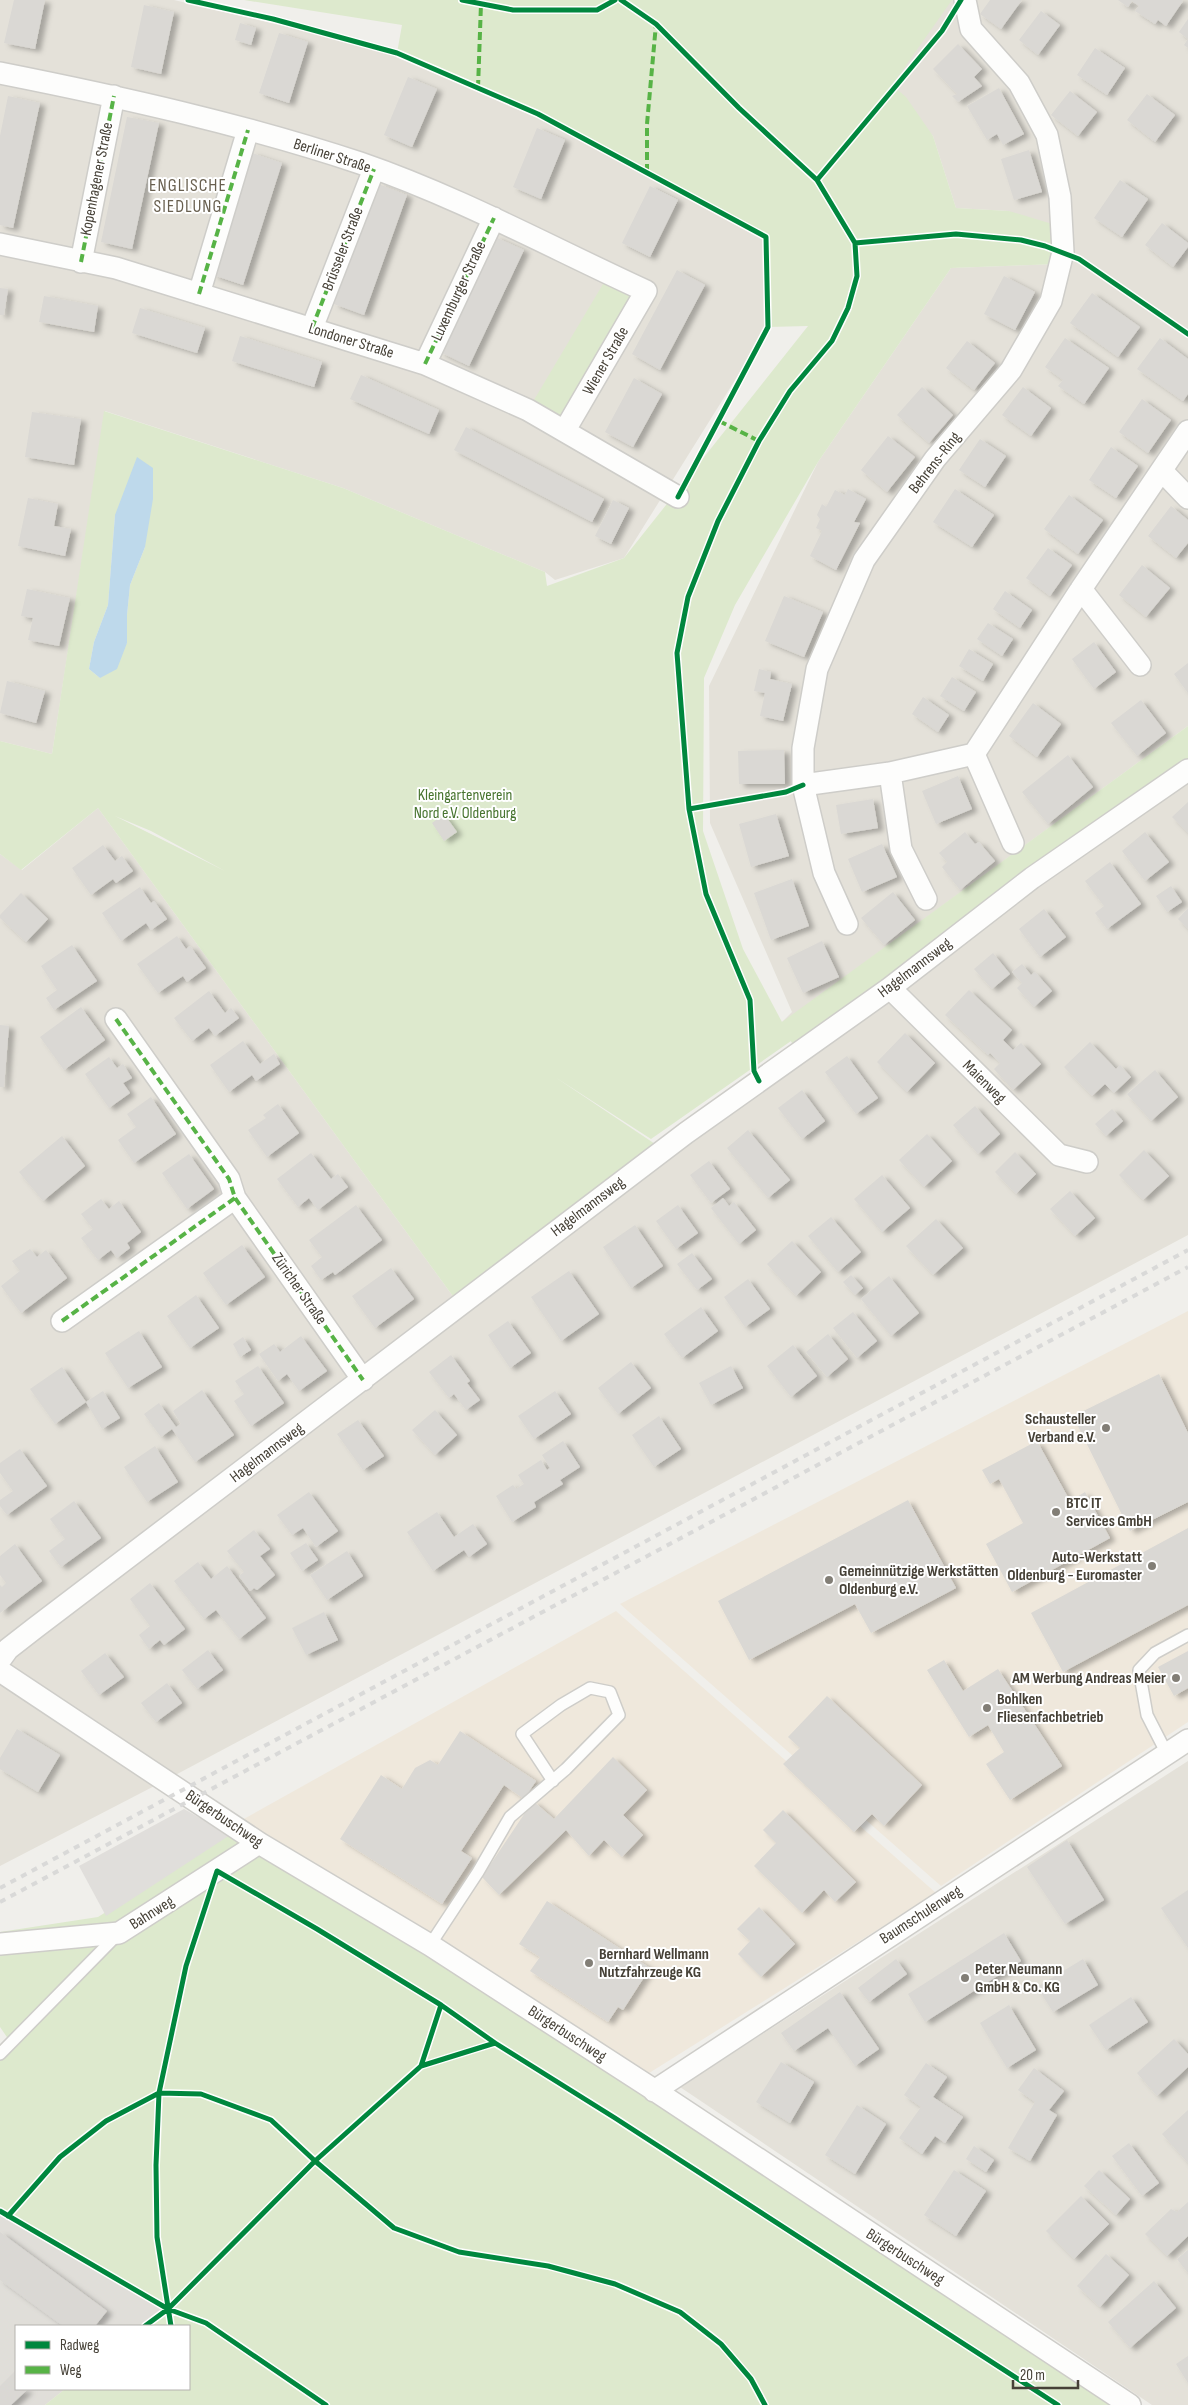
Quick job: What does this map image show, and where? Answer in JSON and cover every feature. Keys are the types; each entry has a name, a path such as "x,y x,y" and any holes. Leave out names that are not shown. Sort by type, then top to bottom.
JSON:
{"street":[{"name":"Behrens-Ring","path":"847,924 824,873 803,785 803,748 817,669 864,560 935,459 1011,370 1051,301 1063,252 1060,197 1047,134 1019,83 971,29 965,0"},
{"name":"Berliner Straße","path":"0,73 114,96 248,130 374,169 494,218 646,292"},
{"name":"Kopenhagener Straße","path":"81,262 114,96"},
{"path":"199,294 248,130"},
{"name":"Brüsseler Straße","path":"312,328 374,169"},
{"name":"Luxemburger Straße","path":"425,364 494,218"},
{"name":"Londoner Straße","path":"0,244 116,268 425,364 528,410 678,497"},
{"name":"Wiener Straße","path":"565,430 646,292"},
{"path":"803,785 890,773 974,754 1081,589 1188,431"},
{"path":"1162,471 1188,498"},
{"path":"1081,589 1140,665"},
{"path":"974,754 1012,843"},
{"name":"Hagelmannsweg","path":"0,1660 8,1649 35,1628 686,1133 890,988 1032,878 1188,770"},
{"path":"890,773 901,849 926,898"},
{"name":"Maienweg","path":"890,988 1059,1155 1087,1162"},
{"name":"Züricher Straße","path":"116,1019 230,1179 234,1198 363,1380"},
{"path":"62,1321 234,1198"},
{"name":"Bürgerbuschweg","path":"0,1671 259,1843 430,1945 1130,2405"},
{"name":"Baumschulenweg","path":"654,2091 1188,1740"},
{"name":"Bahnweg","path":"0,1944 119,1933 259,1843"}],"lane":[{"path":"1168,1754 1147,1715 1139,1670 1155,1653 1188,1635"},
{"path":"430,1945 478,1872 510,1817 552,1781 619,1715 610,1692 590,1688 561,1705 522,1734 552,1781"},
{"path":"0,2054 119,1933"}],"shaded area":[{"path":"0,0 174,0 397,53 538,114 763,236 768,327 624,558 555,580 545,572 343,488 105,411 52,754 0,741"},
{"path":"797,0 1188,0 1188,726 782,1023 1188,770 1188,1235 166,1780 0,1866 0,854 22,870 98,808 460,1306 798,1054 781,1023 792,1012 710,823 709,686 818,462 951,268 1060,264 1009,211 956,208 933,136 872,68"},
{"path":"1188,1311 1188,1722 941,1886 620,1604"},
{"path":"616,1611 936,1893 638,2080 233,1825"},
{"path":"1188,1761 1188,2405 1152,2405 680,2087"},
{"path":"184,1809 230,1835 106,1916 79,1866"},
{"path":"0,2211 168,2309 146,2325 15,2325 15,2390 64,2390 45,2405 0,2405"}],"green space":[{"name":"Kleingartenverein Nord e.V. Oldenburg","path":"244,0 952,0 892,85 906,97 933,136 956,208 1009,211 1062,227 1060,264 951,268 818,462 735,605 704,678 703,831 743,949 782,1022 1188,726 1188,770 799,1054 791,1041 651,1139 555,1077 664,1150 460,1306 98,808 21,870 0,854 0,741 52,754 104,411 343,488 545,572 547,586 624,558 808,326 768,327 766,237 538,114 397,53 402,25","holes":["115,515 145,547 130,585 127,643 100,678 89,669 94,642 108,605","115,816 151,831 225,871"]},
{"path":"609,274 646,291 565,430 528,410"},
{"path":"230,1834 259,1843 1128,2405 45,2405 64,2390 190,2390 190,2325 146,2325 167,2309 0,2211 0,2054 11,2043 0,2027 0,1932 98,1917"}],"water":[{"path":"137,457 153,468 153,499 145,547 130,585 127,643 117,669 100,678 89,669 94,642 108,605 115,515"}],"building":[{"path":"14,0 45,0 35,49 4,43"},
{"path":"990,0 1022,0 1001,29 980,14"},
{"path":"1118,0 1183,1 1166,26 1158,20 1155,24 1135,11 1139,6 1132,1 1128,7"},
{"path":"144,5 174,12 161,74 131,67"},
{"path":"1041,11 1060,25 1038,55 1019,40"},
{"path":"1188,19 1188,39 1179,32"},
{"path":"240,23 256,28 251,45 235,40"},
{"path":"279,33 308,42 289,103 259,93"},
{"path":"1188,39 1188,48 1184,45"},
{"path":"958,44 982,69 974,77 982,86 958,102 952,96 957,94 933,69"},
{"path":"1095,48 1125,68 1107,95 1077,75"},
{"path":"408,77 437,89 412,147 384,135"},
{"path":"999,88 1024,134 1003,145 997,134 987,140 967,106"},
{"path":"1070,91 1097,112 1078,136 1051,115"},
{"path":"1147,94 1175,115 1155,142 1127,120"},
{"path":"8,96 40,103 13,228 0,225 0,136"},
{"path":"127,117 159,123 132,249 101,242"},
{"path":"537,128 565,140 541,199 513,187"},
{"path":"1029,150 1042,192 1014,200 1001,159"},
{"path":"252,153 282,163 243,285 213,275"},
{"path":"1120,180 1148,199 1122,237 1094,218"},
{"path":"378,184 407,195 364,315 334,304"},
{"path":"650,186 678,200 650,257 622,243"},
{"path":"1162,223 1188,243 1188,247 1173,267 1145,245"},
{"path":"495,237 524,250 469,366 440,352"},
{"path":"677,270 705,285 660,370 632,354"},
{"path":"1004,276 1035,292 1015,330 984,314"},
{"path":"0,288 8,289 4,315 0,315"},
{"path":"1092,293 1140,327 1118,357 1070,323"},
{"path":"44,296 98,306 94,332 39,322"},
{"path":"140,308 205,328 197,353 132,333"},
{"path":"240,336 322,362 314,387 232,361"},
{"path":"1065,338 1109,368 1084,404 1058,386 1063,380 1045,367"},
{"path":"1160,338 1188,359 1188,394 1183,401 1137,369"},
{"path":"967,341 995,363 974,390 946,368"},
{"path":"361,375 439,410 429,434 350,399"},
{"path":"634,378 662,394 633,447 605,432"},
{"path":"922,387 953,415 929,443 897,415"},
{"path":"1023,387 1051,408 1031,436 1002,415"},
{"path":"1142,399 1171,420 1148,453 1119,432"},
{"path":"32,412 81,419 74,465 25,457"},
{"path":"466,427 604,499 592,522 454,450"},
{"path":"888,436 915,457 887,492 861,470"},
{"path":"980,439 1006,456 985,487 959,470"},
{"path":"1111,447 1138,466 1116,498 1089,480"},
{"path":"848,489 866,499 854,522 860,523 836,570 810,556 822,531 816,528 820,519 817,515 822,504 826,507 835,490 845,495"},
{"path":"955,489 994,515 972,547 933,522"},
{"path":"1069,495 1103,520 1078,554 1044,529"},
{"path":"28,498 58,504 54,526 71,529 65,556 18,546"},
{"path":"613,500 629,508 611,544 595,536"},
{"path":"1171,506 1188,520 1188,543 1176,558 1148,536"},
{"path":"1048,548 1072,565 1050,596 1026,578"},
{"path":"1142,565 1170,588 1146,617 1119,595"},
{"path":"27,589 70,598 59,646 28,640 33,618 21,616"},
{"path":"1005,591 1032,610 1020,628 993,609"},
{"path":"784,596 823,612 804,657 765,641"},
{"path":"988,623 1013,639 1002,656 977,639"},
{"path":"1094,642 1116,672 1094,689 1072,659"},
{"path":"969,649 993,664 983,681 959,666"},
{"path":"1188,663 1188,693 1174,674"},
{"path":"759,669 771,672 770,679 792,684 783,721 760,716 765,693 754,691"},
{"path":"952,677 976,692 964,711 940,696"},
{"path":"7,681 45,691 36,723 0,713"},
{"path":"923,697 949,715 938,732 912,714"},
{"path":"1141,700 1166,733 1137,756 1111,723"},
{"path":"1033,703 1061,724 1037,757 1009,736"},
{"path":"784,750 785,784 739,784 738,751"},
{"path":"1068,755 1093,787 1048,824 1022,792"},
{"path":"958,776 972,809 936,824 922,791"},
{"path":"873,799 878,828 841,834 836,805"},
{"path":"1188,802 1188,833 1172,817"},
{"path":"444,814 457,832 444,841 432,823"},
{"path":"776,814 789,856 751,867 739,824"},
{"path":"965,832 975,844 979,842 995,861 960,890 942,867 947,862 939,853"},
{"path":"1145,832 1169,862 1145,881 1122,851"},
{"path":"882,844 897,877 862,892 848,859"},
{"path":"103,845 115,861 122,856 133,871 116,883 113,879 91,895 72,868"},
{"path":"1110,862 1141,904 1107,929 1095,913 1104,906 1085,881"},
{"path":"792,879 809,926 771,940 754,893"},
{"path":"1171,886 1182,902 1167,912 1156,896"},
{"path":"140,887 151,903 154,901 167,919 151,930 146,923 121,941 102,913"},
{"path":"893,892 915,920 884,945 861,918"},
{"path":"21,893 48,919 26,942 0,918 0,915"},
{"path":"1188,908 1188,929 1178,919"},
{"path":"1044,909 1066,937 1040,957 1019,929"},
{"path":"177,936 186,949 190,946 206,968 187,982 183,976 158,993 137,964"},
{"path":"822,941 839,977 803,993 787,958"},
{"path":"72,945 97,981 54,1010 46,998 57,990 41,966"},
{"path":"993,953 1010,974 992,989 974,969"},
{"path":"1022,964 1031,975 1035,972 1052,991 1034,1007 1017,988 1022,983 1012,972"},
{"path":"969,990 1012,1030 1003,1040 1013,1050 1021,1043 1041,1064 1013,1090 994,1069 1000,1063 990,1053 988,1055 945,1015"},
{"path":"209,991 225,1013 231,1008 239,1018 215,1036 209,1028 192,1041 174,1018"},
{"path":"81,1007 105,1040 64,1070 40,1037"},
{"path":"0,1025 9,1026 4,1087 0,1087"},
{"path":"905,1033 935,1063 907,1092 877,1062"},
{"path":"243,1041 260,1064 274,1054 280,1064 256,1081 252,1075 229,1092 210,1065"},
{"path":"1090,1042 1116,1069 1120,1065 1131,1077 1114,1093 1105,1084 1092,1096 1064,1067"},
{"path":"847,1056 878,1098 856,1114 825,1072"},
{"path":"109,1057 117,1068 123,1064 132,1078 123,1083 130,1093 109,1108 85,1074"},
{"path":"1155,1070 1178,1097 1151,1121 1127,1094"},
{"path":"802,1090 825,1121 802,1139 778,1108"},
{"path":"151,1097 176,1134 134,1163 118,1140 136,1127 127,1114"},
{"path":"278,1104 299,1133 267,1157 248,1130 266,1118 263,1115"},
{"path":"975,1106 1000,1134 978,1154 953,1125"},
{"path":"1112,1109 1123,1121 1106,1136 1095,1124"},
{"path":"748,1130 790,1180 768,1198 727,1148"},
{"path":"927,1134 952,1161 924,1187 899,1160"},
{"path":"62,1136 85,1166 43,1201 19,1172"},
{"path":"1144,1150 1169,1176 1143,1200 1119,1175"},
{"path":"1015,1152 1036,1174 1016,1194 995,1172"},
{"path":"311,1153 331,1179 338,1174 348,1187 318,1210 309,1198 298,1207 277,1179"},
{"path":"189,1154 214,1189 187,1209 162,1173"},
{"path":"709,1161 730,1189 711,1203 690,1175"},
{"path":"882,1175 910,1208 882,1232 854,1199"},
{"path":"1070,1191 1095,1218 1075,1236 1050,1209"},
{"path":"723,1198 729,1206 734,1202 756,1230 739,1244 711,1208"},
{"path":"101,1199 109,1209 119,1201 141,1232 127,1243 130,1248 117,1258 111,1250 98,1260 81,1238 93,1229 81,1214"},
{"path":"356,1205 382,1240 335,1275 333,1272 321,1280 311,1266 322,1257 309,1240"},
{"path":"678,1205 698,1233 676,1249 656,1221"},
{"path":"831,1217 861,1252 838,1272 808,1236"},
{"path":"936,1219 963,1248 933,1275 906,1246"},
{"path":"635,1225 663,1266 631,1288 603,1247"},
{"path":"792,1241 821,1272 796,1296 767,1264"},
{"path":"242,1245 265,1277 226,1305 203,1273"},
{"path":"30,1249 37,1257 46,1250 67,1278 21,1313 1,1286 20,1271 12,1261"},
{"path":"692,1253 712,1279 697,1290 677,1264"},
{"path":"391,1268 414,1299 375,1328 352,1296"},
{"path":"569,1271 599,1314 561,1341 531,1297"},
{"path":"851,1275 863,1288 855,1295 843,1282"},
{"path":"889,1276 919,1313 891,1336 861,1299"},
{"path":"748,1279 770,1309 745,1327 724,1297"},
{"path":"196,1295 219,1328 190,1348 167,1316"},
{"path":"701,1307 718,1331 682,1358 664,1334"},
{"path":"853,1312 877,1341 857,1358 833,1328"},
{"path":"508,1321 531,1353 510,1368 488,1335"},
{"path":"139,1331 162,1367 128,1388 105,1353"},
{"path":"828,1334 848,1359 827,1377 806,1352"},
{"path":"301,1336 327,1371 299,1391 287,1374 278,1381 259,1354 274,1344 280,1352"},
{"path":"243,1337 251,1350 240,1357 233,1344"},
{"path":"793,1345 817,1376 791,1397 767,1366"},
{"path":"451,1355 470,1381 467,1383 480,1400 466,1410 454,1394 449,1398 429,1372"},
{"path":"631,1362 651,1388 618,1414 598,1388"},
{"path":"258,1366 284,1403 251,1426 234,1401 244,1394 235,1381"},
{"path":"731,1366 743,1388 711,1405 699,1383"},
{"path":"62,1367 86,1402 55,1424 30,1389"},
{"path":"1159,1374 1188,1433 1188,1502 1130,1531 1073,1416"},
{"path":"202,1390 234,1435 195,1462 172,1429 161,1437 144,1414 159,1403 176,1427 181,1424 173,1411"},
{"path":"103,1391 120,1418 102,1429 86,1402"},
{"path":"555,1391 571,1414 534,1439 518,1416"},
{"path":"435,1410 457,1435 435,1455 412,1430"},
{"path":"659,1416 681,1449 654,1467 632,1435"},
{"path":"358,1420 384,1456 363,1470 337,1434"},
{"path":"563,1441 580,1467 560,1480 563,1484 534,1502 536,1507 512,1522 496,1496 513,1485 516,1489 524,1484 518,1475 541,1460 547,1470 550,1468 542,1455"},
{"name":"BTC IT Services GmbH","path":"1037,1441 1070,1501 1085,1492 1110,1538 1012,1592 986,1544 1023,1523 999,1479 990,1484 982,1470"},
{"path":"155,1446 178,1482 147,1502 124,1467"},
{"path":"20,1449 47,1486 7,1515 0,1506 0,1500 13,1491 0,1473 0,1463"},
{"path":"309,1492 338,1531 316,1547 303,1528 292,1535 277,1515"},
{"name":"Gemeinnützige Werkstätten Oldenburg e.V.","path":"908,1500 956,1588 871,1633 855,1604 749,1660 718,1601"},
{"path":"74,1501 101,1538 61,1567 49,1551 65,1539 50,1519"},
{"path":"437,1512 454,1537 473,1524 487,1544 469,1557 464,1550 433,1571 407,1532"},
{"name":"Auto-Werkstatt Oldenburg - Euromaster","path":"1188,1528 1188,1605 1063,1672 1031,1613"},
{"path":"254,1530 270,1549 260,1556 275,1575 257,1590 254,1588 250,1591 239,1576 244,1572 227,1551"},
{"path":"306,1543 318,1560 302,1571 290,1553"},
{"path":"15,1544 42,1581 0,1613 0,1585 2,1587 6,1583 0,1575 0,1556"},
{"path":"347,1551 363,1576 327,1600 310,1575"},
{"path":"198,1562 211,1579 227,1566 266,1618 239,1639 216,1610 204,1619 174,1581"},
{"path":"150,1583 185,1629 164,1645 160,1640 149,1649 139,1635 150,1626 130,1599"},
{"path":"324,1612 338,1640 306,1655 292,1628"},
{"path":"208,1650 223,1670 197,1689 182,1670"},
{"name":"AM Werbung Andreas Meier","path":"1188,1651 1188,1688 1174,1696 1158,1667"},
{"path":"105,1653 124,1677 99,1695 81,1671"},
{"name":"Bohlken Fliesenfachbetrieb","path":"944,1660 963,1691 998,1669 1062,1766 1010,1800 986,1764 1004,1752 988,1725 969,1737 927,1670"},
{"path":"167,1683 182,1703 156,1722 141,1703"},
{"path":"827,1696 922,1785 884,1826 872,1814 854,1832 783,1764 800,1748 788,1737"},
{"path":"17,1729 60,1755 38,1792 0,1769 0,1758"},
{"path":"460,1731 536,1781 524,1799 504,1785 461,1851 472,1858 442,1904 340,1839 381,1775 402,1789 415,1768 430,1760 438,1765"},
{"path":"613,1757 647,1790 623,1815 643,1835 622,1857 604,1840 589,1856 566,1830 499,1895 482,1877 533,1801 554,1819"},
{"path":"783,1810 856,1882 835,1902 824,1890 802,1913 754,1866 776,1843 763,1830"},
{"path":"1067,1840 1104,1900 1065,1924 1027,1867"},
{"path":"1188,1890 1188,1948 1161,1908"},
{"name":"Bernhard Wellmann Nutzfahrzeuge KG","path":"547,1901 650,1968 623,2010 618,2007 608,2022 530,1971 540,1957 519,1944"},
{"path":"759,1907 795,1944 761,1977 738,1954 750,1941 737,1929"},
{"name":"Peter Neumann GmbH & Co. KG","path":"1004,1933 1021,1961 925,2022 908,1994"},
{"path":"896,1959 907,1974 869,2002 858,1988"},
{"path":"1083,1959 1098,1985 1053,2012 1037,1987"},
{"path":"840,1992 879,2049 855,2066 828,2028 794,2051 781,2033"},
{"path":"1131,1997 1148,2022 1106,2050 1089,2025"},
{"path":"1009,2005 1036,2050 1007,2068 980,2023"},
{"path":"1174,2039 1188,2054 1188,2067 1157,2096 1137,2073"},
{"path":"781,2062 814,2082 790,2123 756,2102"},
{"path":"926,2063 947,2077 933,2097 963,2117 945,2143 935,2136 922,2154 899,2138 921,2107 904,2095"},
{"path":"1034,2068 1064,2091 1049,2110 1057,2115 1030,2161 1008,2148 1035,2102 1018,2090"},
{"path":"857,2105 886,2124 855,2174 825,2155"},
{"path":"1188,2110 1188,2163 1162,2134"},
{"path":"1129,2143 1159,2183 1142,2196 1112,2156"},
{"path":"974,2146 994,2160 986,2172 966,2159"},
{"path":"954,2170 986,2191 956,2236 924,2215"},
{"path":"1099,2170 1130,2199 1116,2215 1084,2186"},
{"path":"1081,2196 1109,2224 1074,2259 1046,2231"},
{"path":"1188,2202 1188,2236 1167,2256 1145,2234 1171,2209 1177,2212"},
{"path":"0,2232 107,2311 96,2325 62,2325 0,2280"},
{"path":"1188,2250 1188,2273 1177,2259"},
{"path":"1106,2254 1129,2275 1100,2307 1077,2286"},
{"path":"1154,2281 1176,2308 1130,2348 1108,2322"},
{"path":"1188,2356 1188,2383 1176,2364"},
{"path":"15,2371 15,2390 27,2390 11,2405 0,2405 0,2386"}],"railway":[{"path":"0,1888 1188,1250"},
{"path":"0,1902 1188,1267"}],"marked path":[{"path":"478,88 481,4"},
{"path":"647,172 647,124 656,24"},
{"path":"81,262 114,96"},
{"path":"199,294 248,130"},
{"path":"312,328 374,169"},
{"path":"425,364 494,218"},
{"path":"719,421 759,441"},
{"path":"116,1019 229,1179 235,1198 363,1380"},
{"path":"62,1321 235,1198"}],"cycle path":[{"path":"188,0 273,19 397,53 538,114 766,237 768,327 678,497"},
{"path":"462,0 513,10 597,10 615,0"},
{"path":"621,0 656,24 739,108 817,180 855,243 857,276 848,308 832,341 790,391 759,441 718,521 688,597 677,653 689,809 706,894 750,1000 754,1071 759,1081"},
{"path":"817,180 942,31 961,0"},
{"path":"855,243 956,234 1021,240 1045,246 1079,259 1188,334"},
{"path":"689,809 786,792 803,785"},
{"path":"171,2325 157,2237 156,2165 159,2093 186,1966 217,1871 317,1929 441,2005 421,2066 495,2043 615,2118 1058,2405"},
{"path":"441,2005 495,2043"},
{"path":"146,2325 168,2309 315,2161 421,2066"},
{"path":"8,2216 60,2157 106,2121 159,2093 201,2094 271,2120 315,2161 394,2228 459,2252 548,2266 615,2284 680,2312 721,2344 751,2379 765,2405"},
{"path":"0,2211 168,2309 206,2323 326,2405"}],"place":[{"name":"Schausteller Verband e.V.","path":"1106,1428"},
{"name":"BTC IT Services GmbH","path":"1056,1512"},
{"name":"Auto-Werkstatt Oldenburg - Euromaster","path":"1152,1566"},
{"name":"Gemeinnützige Werkstätten Oldenburg e.V.","path":"829,1580"},
{"name":"AM Werbung Andreas Meier","path":"1176,1678"},
{"name":"Bohlken Fliesenfachbetrieb","path":"987,1708"},
{"name":"Bernhard Wellmann Nutzfahrzeuge KG","path":"589,1963"},
{"name":"Peter Neumann GmbH & Co. KG","path":"965,1978"}],"district":[{"name":"ENGLISCHE SIEDLUNG","path":"188,195"}]}
